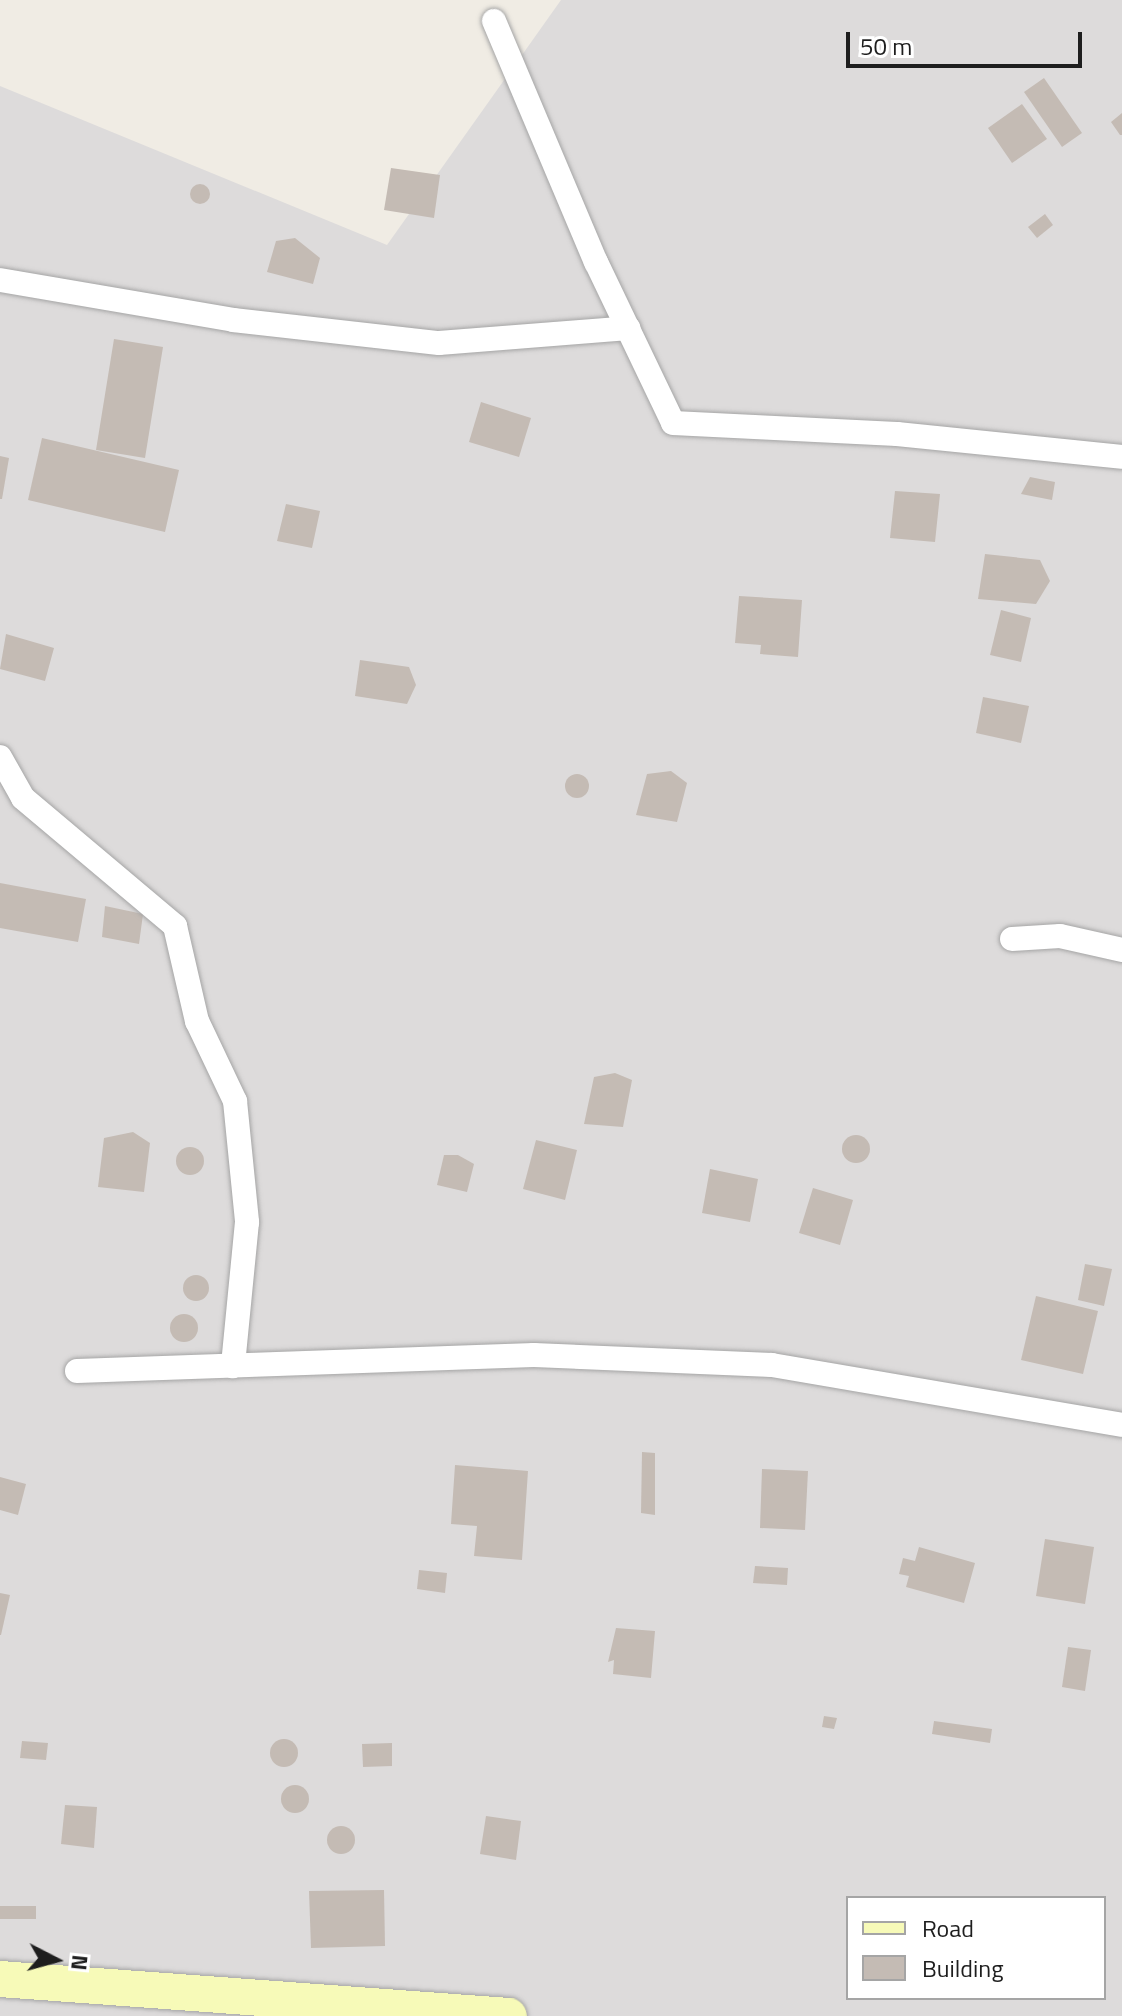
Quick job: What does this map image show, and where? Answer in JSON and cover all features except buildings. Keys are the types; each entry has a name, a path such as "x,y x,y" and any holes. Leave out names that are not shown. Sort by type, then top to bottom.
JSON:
{"main road":[{"path":"0,1979 509,2016"}],"street":[{"path":"494,21 628,328 673,423 897,434 1122,457"},
{"path":"0,280 233,320 439,343 628,328"},
{"path":"0,757 23,798 175,926 197,1021 235,1101 247,1222 233,1366"},
{"path":"1012,939 1060,936 1122,950"},
{"path":"77,1371 534,1355 772,1365 1122,1425"}],"shaded area":[{"path":"561,0 1122,0 1122,2016 0,2016 0,86 387,245"}]}
